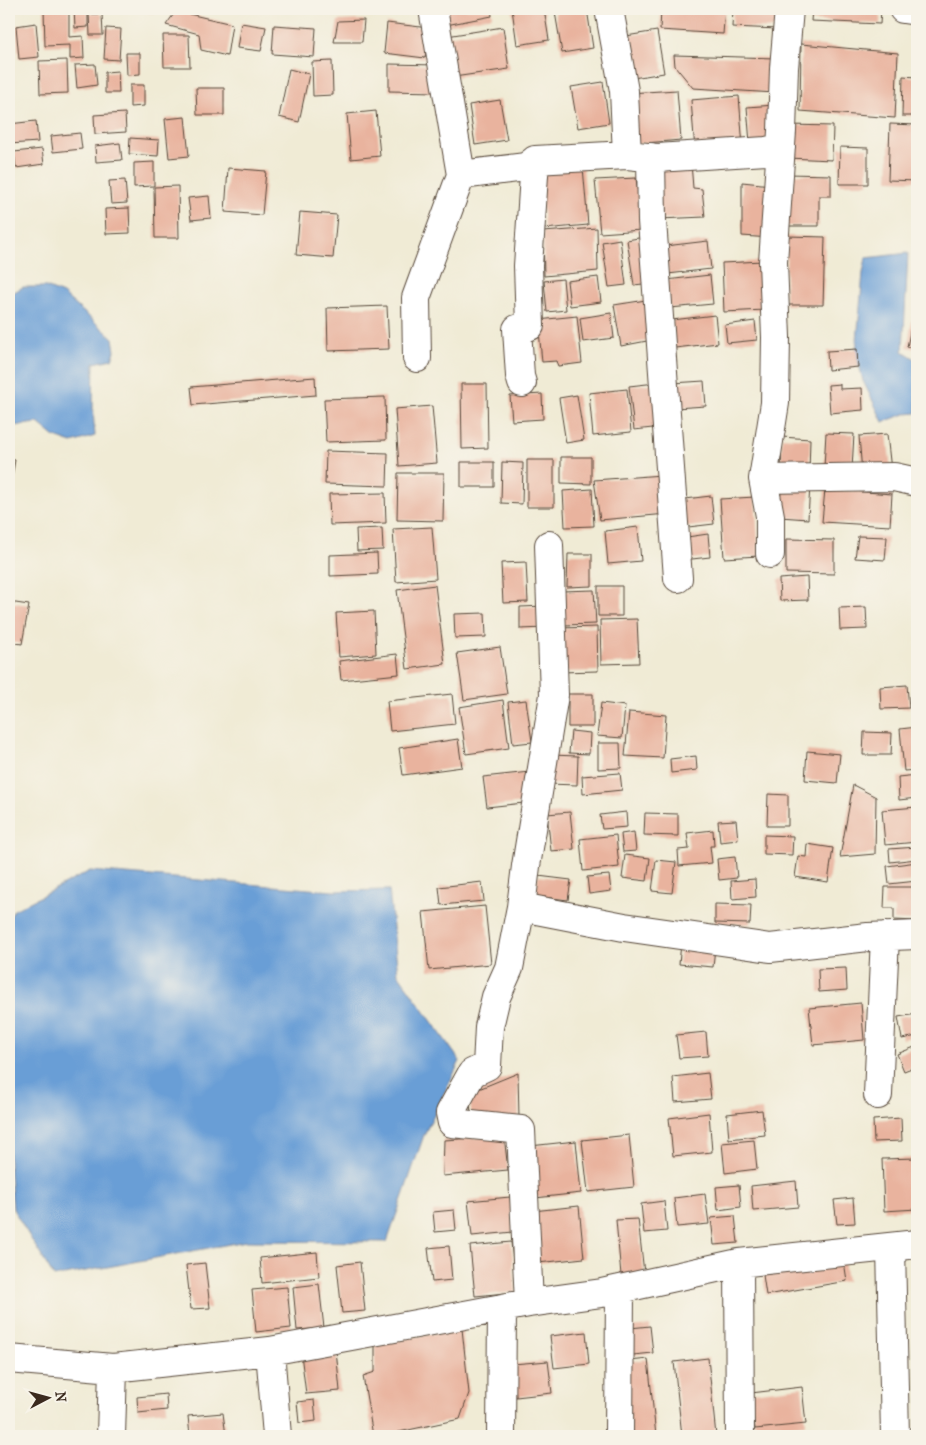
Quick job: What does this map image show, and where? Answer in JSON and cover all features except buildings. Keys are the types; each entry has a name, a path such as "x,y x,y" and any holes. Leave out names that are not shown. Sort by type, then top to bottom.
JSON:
{"street":[{"path":"417,358 416,298 461,175 433,9"},
{"path":"609,9 624,91 652,221 678,578"},
{"path":"770,554 770,516 763,478 775,403 776,337 773,262 789,9"},
{"path":"903,9 917,11"},
{"path":"461,175 526,167 535,160 766,151 781,148"},
{"path":"522,382 517,329 530,326 528,266 535,160"},
{"path":"763,478 894,477 917,482"},
{"path":"501,1436 516,1306 522,1130 452,1123 450,1113 472,1073 487,1066 489,1027 496,997 509,968 521,907 554,695 549,545"},
{"path":"521,907 624,927 770,948 884,936 917,935"},
{"path":"878,1095 884,936"},
{"path":"9,1359 113,1368 270,1351 516,1306 602,1293 738,1263 917,1244"},
{"path":"890,1247 895,1436"},
{"path":"738,1263 740,1436"},
{"path":"619,1436 620,1289"},
{"path":"270,1351 277,1436"},
{"path":"111,1436 113,1368"}],"water":[{"path":"908,253 903,351 917,360 917,413 905,414 883,422 863,381 856,352 863,273 866,258"},
{"path":"23,287 46,287 63,294 113,338 115,351 112,359 94,363 93,410 95,436 72,443 55,437 38,423 13,426 9,424 9,295"},
{"path":"90,871 333,891 389,890 398,974 460,1061 424,1135 387,1242 246,1241 54,1277 13,1209 9,1164 9,919 14,910"}]}
